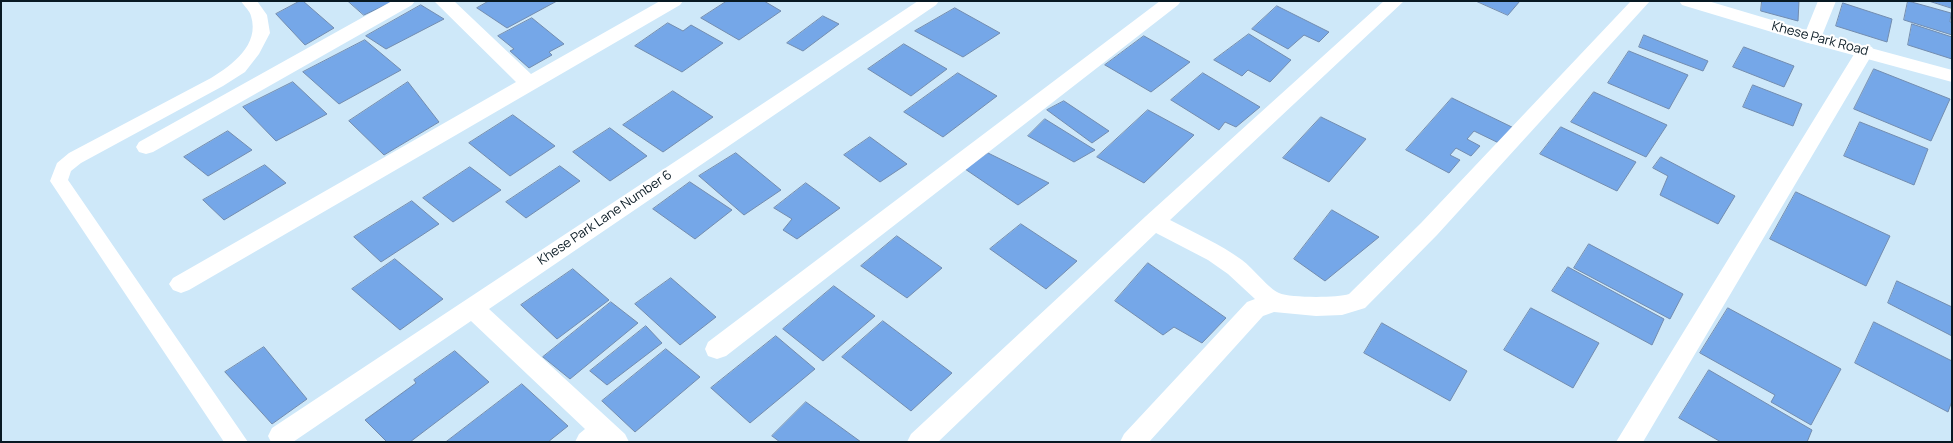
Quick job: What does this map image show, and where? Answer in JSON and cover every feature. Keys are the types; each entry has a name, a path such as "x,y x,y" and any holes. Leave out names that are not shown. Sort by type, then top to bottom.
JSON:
{"street":[{"path":"146,147 406,1"},
{"path":"443,1 529,82"},
{"path":"181,284 529,82 674,1"},
{"name":"Khese Park Lane Number 6","path":"281,436 930,1"},
{"path":"717,349 1172,1"},
{"path":"920,442 1154,222 1395,1"},
{"path":"1133,442 1255,309 1273,302 1316,307 1342,306 1357,301 1429,229 1641,1"},
{"name":"Khese Park Road","path":"1688,1 1812,38 1865,51 1952,76"},
{"path":"1812,38 1827,1"},
{"path":"1629,442 1865,51"},
{"path":"1154,222 1216,254 1236,268 1273,302"},
{"path":"472,307 602,438"}],"lane":[{"path":"237,442 59,181 63,168 75,158 217,82 239,68 253,50 262,33 258,15 249,1"}],"building":[{"path":"300,1 303,1 334,28 305,45 276,14"},
{"path":"348,1 394,1 364,15"},
{"path":"489,1 557,1 507,28 477,8"},
{"path":"727,1 764,1 781,11 739,40 701,18"},
{"path":"1476,1 1520,1 1508,15"},
{"path":"1762,1 1799,1 1798,21 1761,11"},
{"path":"1908,1 1951,13 1950,22 1952,22 1952,35 1904,20"},
{"path":"1929,1 1952,1 1952,8"},
{"path":"1843,3 1892,19 1887,42 1836,26"},
{"path":"421,5 444,19 386,49 366,36"},
{"path":"1277,6 1329,32 1319,42 1304,35 1288,49 1252,29"},
{"path":"955,8 1000,33 963,57 915,31"},
{"path":"823,16 839,24 803,51 787,43"},
{"path":"532,18 564,44 549,52 552,55 529,68 510,51 514,49 498,36"},
{"path":"668,23 683,31 691,25 723,43 682,72 635,46"},
{"path":"1912,24 1952,37 1952,59 1908,45"},
{"path":"1249,34 1291,60 1270,82 1248,70 1242,76 1214,60"},
{"path":"1644,35 1708,61 1703,71 1639,47"},
{"path":"1144,36 1190,62 1151,92 1105,65"},
{"path":"365,40 401,70 339,104 303,72"},
{"path":"904,44 947,69 911,96 868,69"},
{"path":"1744,47 1794,66 1784,87 1733,67"},
{"path":"1629,51 1688,75 1669,109 1608,83"},
{"path":"1874,69 1950,99 1931,141 1854,109"},
{"path":"958,73 997,96 943,137 904,112"},
{"path":"1203,73 1260,107 1236,127 1225,122 1219,130 1171,100"},
{"path":"293,82 327,114 276,141 243,107"},
{"path":"408,82 439,122 384,155 349,121"},
{"path":"1753,85 1802,104 1793,126 1743,107"},
{"path":"673,91 713,117 663,152 623,125"},
{"path":"1594,92 1667,125 1646,157 1571,122"},
{"path":"1452,98 1518,130 1505,146 1474,131 1467,139 1480,146 1471,156 1456,148 1450,155 1460,160 1449,173 1406,150"},
{"path":"1064,101 1109,131 1092,143 1047,110"},
{"path":"1148,110 1194,135 1144,183 1097,157"},
{"path":"513,115 555,146 510,176 469,143"},
{"path":"1321,117 1366,139 1329,182 1283,158"},
{"path":"1045,119 1095,150 1074,162 1028,136"},
{"path":"1860,122 1928,149 1914,185 1844,156"},
{"path":"1561,127 1636,162 1617,191 1540,154"},
{"path":"610,128 647,156 610,181 573,152"},
{"path":"228,131 252,150 208,176 184,157"},
{"path":"870,137 907,164 880,182 844,155"},
{"path":"736,153 781,190 744,215 699,176"},
{"path":"988,153 1049,183 1018,205 965,169"},
{"path":"1661,157 1735,196 1718,224 1660,195 1668,176 1653,168"},
{"path":"265,165 286,183 224,220 203,200"},
{"path":"560,166 580,181 526,218 506,202"},
{"path":"470,167 501,190 453,222 423,198"},
{"path":"690,182 732,210 695,239 653,209"},
{"path":"806,183 840,208 797,239 783,230 792,219 774,208"},
{"path":"1796,192 1890,236 1866,286 1770,239"},
{"path":"412,201 439,224 381,262 354,237"},
{"path":"1332,210 1379,237 1325,281 1294,259"},
{"path":"1021,224 1077,261 1046,289 990,249"},
{"path":"897,236 942,268 907,298 861,266"},
{"path":"1589,244 1683,294 1670,319 1574,268"},
{"path":"395,259 443,299 400,330 352,289"},
{"path":"1148,263 1226,318 1202,343 1174,327 1163,335 1115,301"},
{"path":"1568,267 1664,319 1652,345 1552,291"},
{"path":"573,269 609,300 557,339 521,305"},
{"path":"671,278 716,317 680,345 635,304"},
{"path":"1897,281 1952,307 1952,336 1888,303"},
{"path":"834,286 875,316 823,361 783,329"},
{"path":"611,302 638,323 570,379 543,357"},
{"path":"1531,308 1599,343 1573,388 1504,350"},
{"path":"1728,308 1841,369 1811,425 1771,402 1775,395 1700,353"},
{"path":"883,321 952,373 911,411 842,357"},
{"path":"1874,322 1952,361 1952,401 1948,412 1855,363"},
{"path":"1382,323 1467,371 1450,401 1364,353"},
{"path":"646,326 662,343 607,385 590,371"},
{"path":"776,336 815,369 750,423 711,388"},
{"path":"264,347 307,399 272,424 225,372"},
{"path":"666,349 700,377 635,432 602,401"},
{"path":"455,351 489,382 410,442 387,442 365,420 416,383 414,380"},
{"path":"1709,370 1812,430 1807,442 1721,442 1679,418"},
{"path":"522,384 568,426 548,442 446,442"},
{"path":"806,402 861,442 780,442 772,436"}]}
